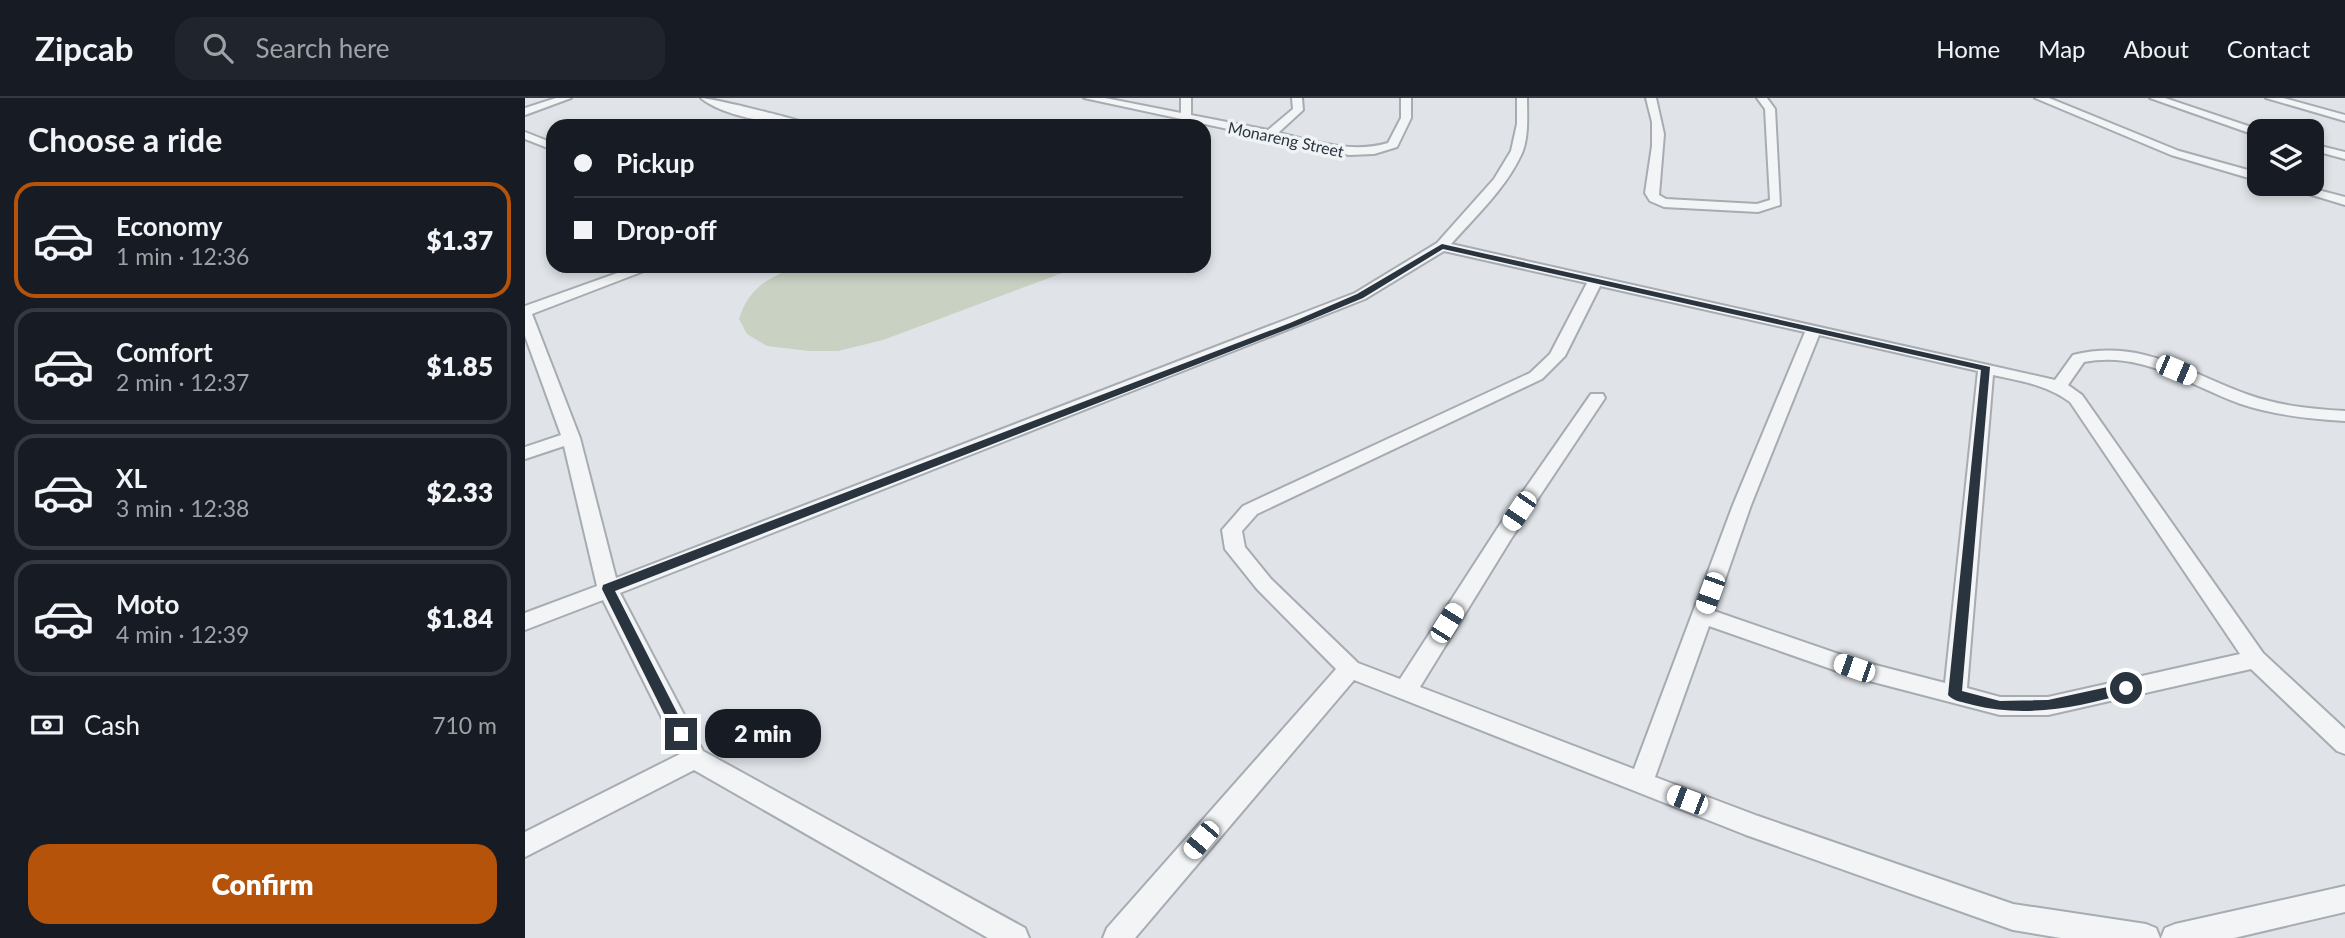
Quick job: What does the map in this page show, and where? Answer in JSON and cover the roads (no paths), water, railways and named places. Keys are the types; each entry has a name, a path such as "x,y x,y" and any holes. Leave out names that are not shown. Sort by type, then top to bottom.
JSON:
{"street":[{"path":"525,112 566,98"},
{"path":"706,98 728,108 776,119"},
{"name":"Monareng Street","path":"1089,98 1191,119"},
{"path":"1186,98 1186,118"},
{"path":"1270,134 1297,110 1297,98"},
{"name":"Monareng Street","path":"1211,123 1349,152 1384,149 1393,145 1406,118 1406,98"},
{"path":"525,622 1360,296 1442,246 1499,181 1517,151 1522,124 1522,98"},
{"path":"1651,98 1658,135 1658,159 1652,196 1664,203 1758,208 1776,202 1770,109 1762,98"},
{"path":"2040,98 2175,153 2247,174"},
{"path":"2155,98 2247,130"},
{"path":"2270,98 2345,118"},
{"path":"525,135 546,144"},
{"path":"2324,150 2345,156"},
{"path":"2324,195 2345,201"},
{"path":"1442,246 2059,387 2076,399 2255,659 2345,744"},
{"path":"631,273 525,313 571,439 608,589 694,758 1015,938"},
{"path":"1595,281 1557,356 1536,376 1250,510 1232,530 1235,549 1264,584 1350,669 1755,827 2013,917 2145,938"},
{"path":"1641,782 1742,505 1813,330"},
{"path":"2059,387 2076,359 2120,353 2155,361 2240,398 2280,410 2345,416"},
{"path":"1955,695 1986,369"},
{"path":"1405,691 1504,534 1597,398"},
{"path":"525,453 571,439"},
{"path":"1702,615 1854,668 2000,706 2048,706 2255,659"},
{"path":"1117,938 1350,669"},
{"path":"525,845 694,758"},
{"path":"2175,938 2345,899"}]}
